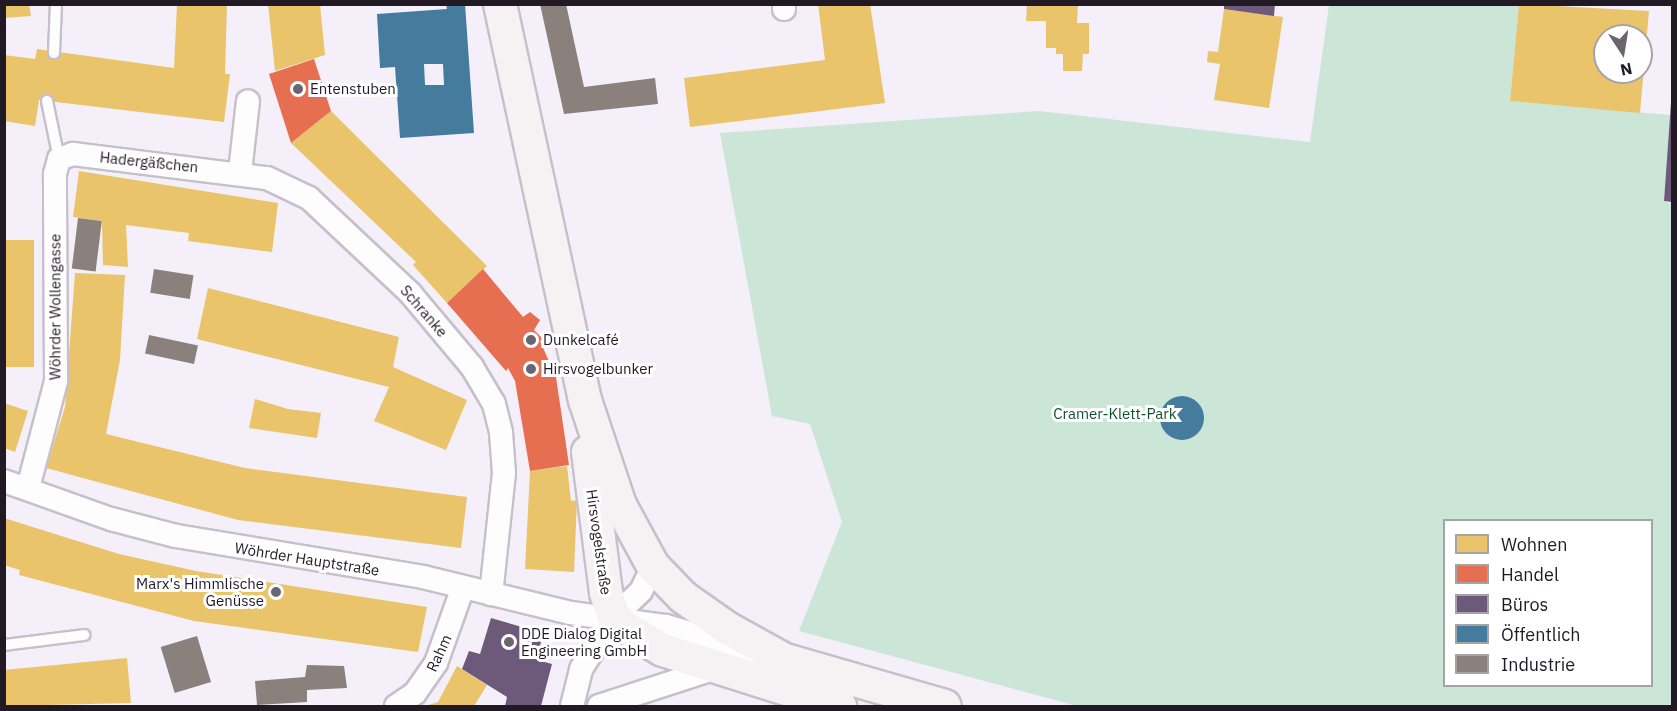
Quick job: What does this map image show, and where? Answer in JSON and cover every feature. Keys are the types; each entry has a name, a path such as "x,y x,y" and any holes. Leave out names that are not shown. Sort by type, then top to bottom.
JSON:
{"main road":[{"name":"Hirsvogelstraße","path":"500,4 585,400 620,505 653,566"},
{"name":"Hirsvogelstraße","path":"585,400 600,563 614,617"},
{"path":"653,566 683,597 727,628 785,660 945,706"},
{"path":"614,617 649,644 716,668 840,706"}],"street":[{"path":"240,172 248,101"},
{"name":"Hadergäßchen","path":"59,159 73,154 240,172"},
{"name":"Wöhrder Wollengasse","path":"28,488 56,381 55,174 59,159"},
{"name":"Schranke","path":"240,172 291,186 309,198 410,293 472,367 494,404 504,456 491,594"},
{"name":"Wöhrder Hauptstraße","path":"4,481 111,519 176,536 463,587 571,613 614,617 666,626 785,660"},
{"name":"Hirsvogelstraße","path":"614,617 641,591 653,566"},
{"name":"Rahm","path":"396,706 415,693 436,663 463,587"},
{"path":"572,706 581,669 614,617"},
{"path":"599,706 716,668"}],"lane":[{"path":"54,52 56,4"},
{"path":"47,101 59,159"},
{"path":"4,645 84,635"}],"green space":[{"name":"Cramer-Klett-Park","path":"1329,5 1519,5 1510,101 1670,115 1664,201 1672,204 1672,706 1077,706 799,631 842,522 810,424 772,416 720,133 1039,111 1310,142"}],"building: Wohnen":[{"path":"4,4 29,4 31,16 4,18"},
{"path":"177,4 227,4 225,74 230,74 224,122 39,100 35,126 4,121 4,55 35,59 37,49 174,68"},
{"path":"268,4 320,4 325,55 275,71"},
{"path":"818,4 870,4 885,103 690,127 684,78 825,60"},
{"path":"1027,4 1078,4 1077,23 1089,23 1089,54 1083,54 1082,71 1063,71 1063,54 1056,54 1056,48 1046,48 1046,21 1026,21"},
{"path":"1519,4 1649,11 1648,24 1593,24 1593,84 1643,84 1640,113 1510,101"},
{"path":"1224,9 1283,17 1269,108 1214,100 1220,64 1207,62 1208,51 1218,52"},
{"path":"331,111 487,266 447,303 413,265 416,262 291,143"},
{"path":"79,171 278,203 272,252 188,241 189,233 126,225 128,267 103,265 102,221 73,217"},
{"path":"4,240 34,240 34,367 4,367"},
{"path":"75,273 125,275 120,360 106,434 245,468 467,497 461,548 238,520 46,468 65,407"},
{"path":"208,288 399,337 393,367 467,400 446,450 374,421 389,387 197,339"},
{"path":"255,399 288,409 321,413 317,438 249,428"},
{"path":"4,403 28,411 15,452 4,448"},
{"path":"567,466 571,501 577,500 574,572 525,569 530,471"},
{"path":"4,518 119,554 196,571 427,607 418,652 194,621 19,575 20,570 4,565"},
{"path":"127,658 131,703 4,706 4,670"},
{"path":"457,666 487,685 474,706 425,706 438,702"}],"building: Handel":[{"path":"314,59 331,111 291,143 269,74"},
{"name":"Hirsvogelbunker","path":"483,269 523,317 530,312 540,320 534,330 543,339 540,341 556,377 569,465 530,471 515,381 508,368 506,371 447,303"}],"building: Büros":[{"path":"1224,4 1275,4 1274,16 1224,9"},
{"path":"1672,102 1672,202 1664,201"},
{"path":"491,618 543,633 537,660 552,664 541,706 505,706 507,697 462,669 469,651 480,654"}],"building: Öffentlich":[{"path":"446,4 465,4 474,133 400,138 395,67 380,68 377,14 447,9","holes":["424,64 443,64 444,85 425,85"]},
{"path":"1182,396 1198,402 1204,418 1198,434 1182,440 1166,434 1160,418 1166,402"}],"building: Industrie":[{"path":"540,4 566,4 584,87 655,78 658,104 564,114"},
{"path":"78,218 102,221 96,272 72,269"},
{"path":"154,269 194,275 190,299 150,293"},
{"path":"149,335 198,345 194,364 145,354"},
{"path":"197,636 211,682 175,693 161,647"},
{"path":"307,665 344,666 347,688 307,690 307,702 257,705 255,681 305,677"}],"place":[{"name":"Entenstuben","path":"298,89"},
{"name":"Dunkelcafé","path":"531,340"},
{"name":"Hirsvogelbunker","path":"531,369"},
{"name":"Marx's Himmlische Genüsse","path":"276,592"},
{"name":"DDE Dialog Digital Engineering GmbH","path":"509,642"}]}
